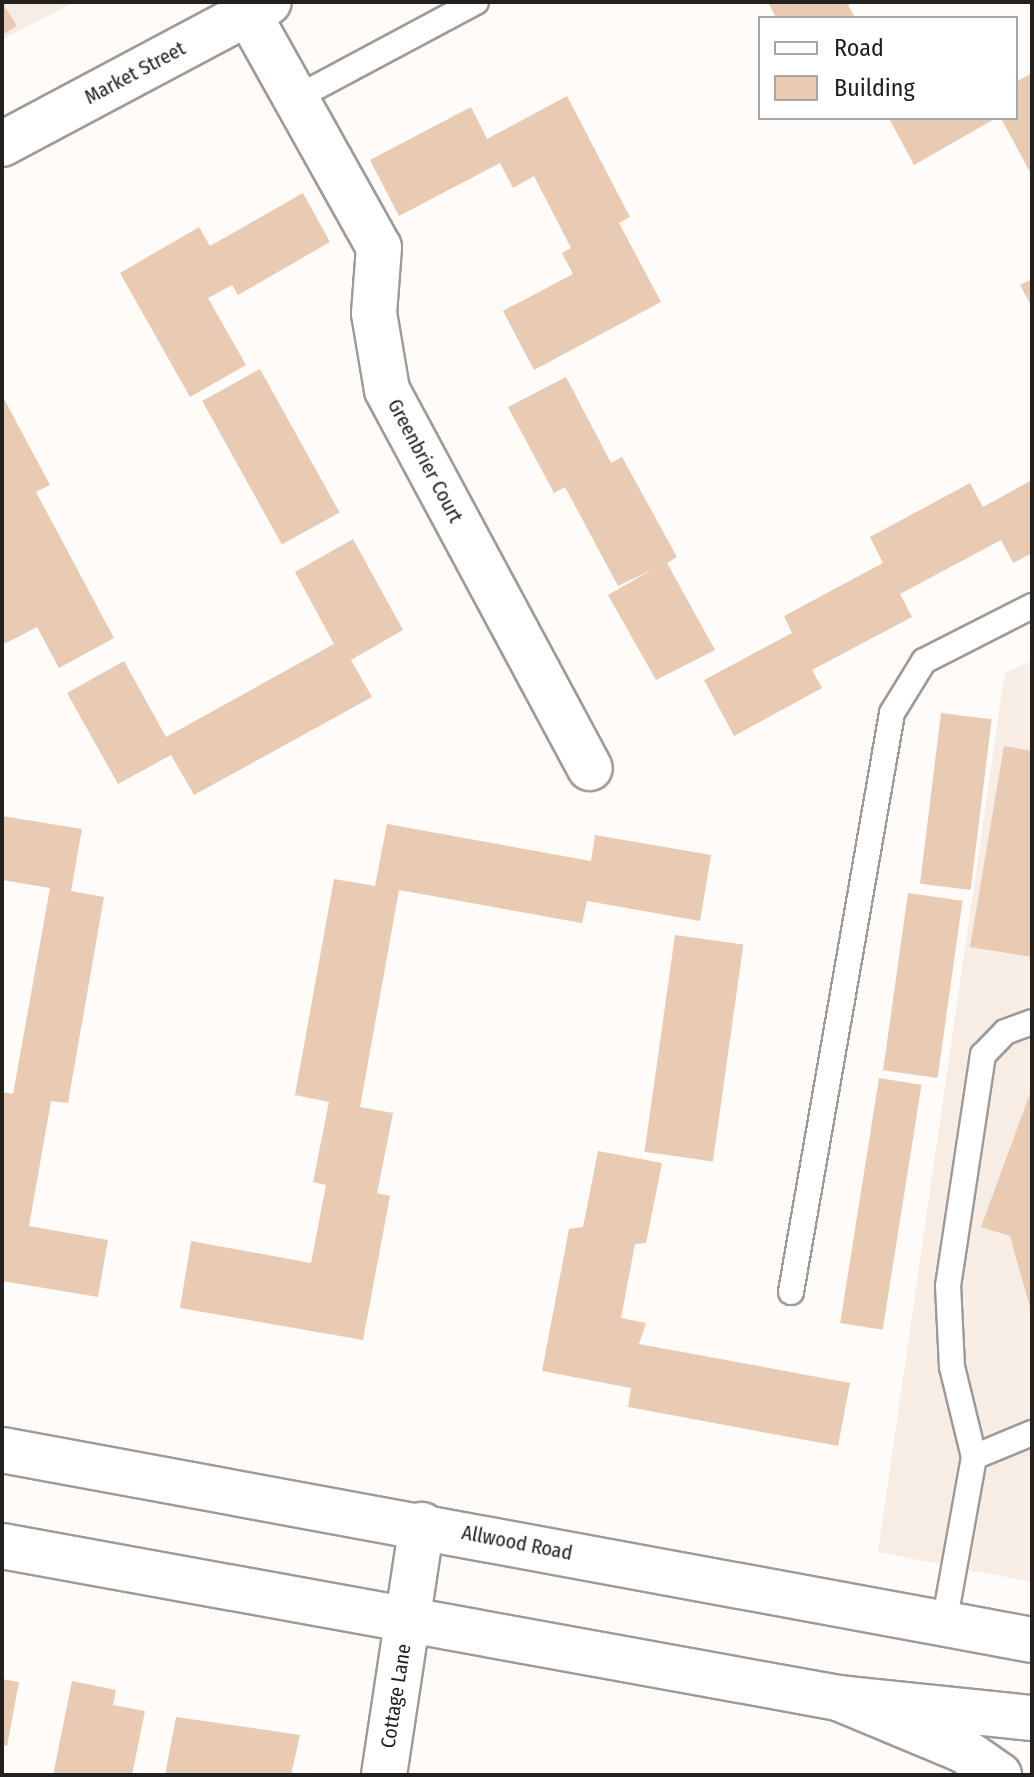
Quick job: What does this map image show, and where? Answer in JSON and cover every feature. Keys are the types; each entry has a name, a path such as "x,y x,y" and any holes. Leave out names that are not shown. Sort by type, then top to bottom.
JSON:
{"main road":[{"name":"Greenbrier Court","path":"258,8 296,98 379,247 374,313 387,390 590,768"},
{"name":"Market Street","path":"2,144 258,8"},
{"name":"Allwood Road","path":"2,1450 422,1525 1032,1640"},
{"name":"Cottage Lane","path":"384,1775 422,1525"},
{"path":"2,1546 838,1698 1032,1718"},
{"path":"838,1698 963,1750 999,1775"}],"lane":[{"path":"296,98 476,2"},
{"path":"791,1292 892,713 924,661 1032,606"},
{"path":"944,1624 974,1457 952,1367 948,1286 983,1055 1005,1032 1032,1022"},
{"path":"974,1457 1032,1433"}],"shaded area":[{"path":"2,2 74,2 2,40"},
{"path":"1032,661 1032,1582 878,1552 1002,691 1006,672"}],"building":[{"path":"2,2 17,26 2,35"},
{"path":"768,2 853,2 848,5 854,16 775,16"},
{"path":"1032,73 1032,176 1002,120 1018,120 1018,81"},
{"path":"567,96 630,217 619,223 661,302 534,370 503,311 573,274 562,253 571,248 534,176 513,188 500,163 399,216 370,160 471,107 487,139"},
{"path":"890,120 993,120 914,165"},
{"path":"303,193 330,242 238,295 232,285 208,298 246,365 190,397 120,273 199,227 210,246"},
{"path":"1032,279 1032,307 1020,285"},
{"path":"260,369 340,512 282,544 202,401"},
{"path":"566,377 611,463 622,457 677,557 667,563 715,650 656,680 608,595 653,569 618,586 565,487 554,493 508,407"},
{"path":"2,395 50,485 36,492 114,638 59,668 37,627 2,645"},
{"path":"1032,480 1032,553 1013,563 1001,540 900,594 912,617 812,670 822,688 734,736 704,680 792,633 784,616 883,563 870,537 970,483 983,507"},
{"path":"353,539 403,630 351,660 372,697 194,795 171,755 118,784 67,693 124,661 166,737 334,644 295,572"},
{"path":"941,713 992,719 971,890 920,884"},
{"path":"1004,746 1032,751 1032,957 970,947"},
{"path":"2,816 82,829 71,891 104,897 68,1103 51,1101 29,1226 108,1240 98,1297 2,1281 2,1092 13,1094 50,888 2,880"},
{"path":"387,824 591,861 595,835 711,855 700,921 587,901 582,923 399,890 360,1107 393,1113 377,1193 390,1196 363,1340 180,1308 191,1241 311,1263 326,1185 313,1182 329,1102 295,1095 334,879 375,886"},
{"path":"908,893 962,901 938,1078 883,1070"},
{"path":"675,935 743,945 713,1161 645,1152"},
{"path":"879,1078 921,1085 883,1330 840,1323"},
{"path":"1032,1088 1031,1311 1010,1236 981,1227"},
{"path":"598,1151 662,1163 646,1243 635,1244 621,1318 646,1323 639,1344 850,1383 838,1446 628,1407 631,1388 542,1371 569,1229 583,1227"},
{"path":"2,1679 19,1682 7,1746 2,1745"},
{"path":"72,1681 116,1690 113,1705 145,1711 132,1775 53,1775"},
{"path":"176,1717 300,1735 291,1775 165,1775"}]}
